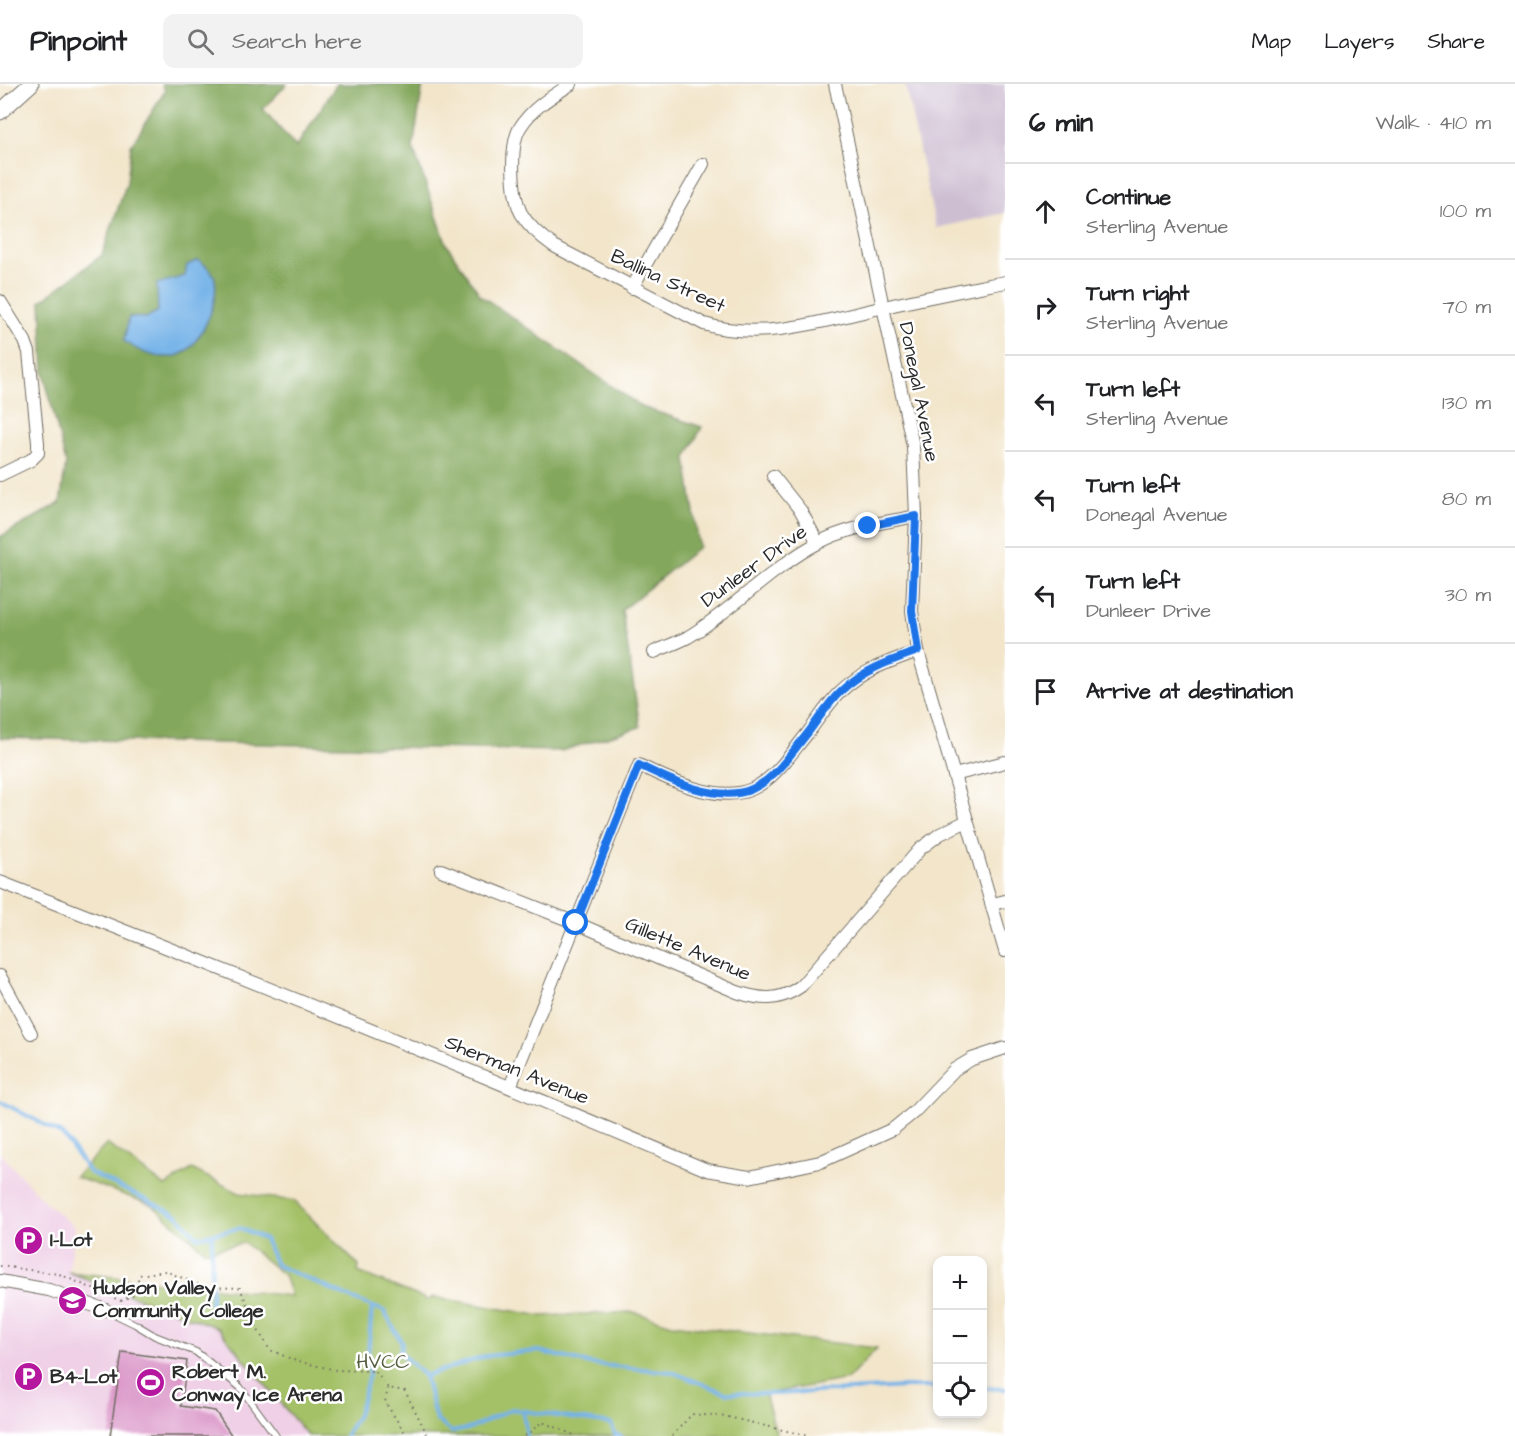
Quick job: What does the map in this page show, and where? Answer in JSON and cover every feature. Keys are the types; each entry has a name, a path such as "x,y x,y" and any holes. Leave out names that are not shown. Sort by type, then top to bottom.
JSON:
{"street":[{"path":"0,112 32,84"},
{"name":"Ballina Street","path":"571,84 535,109 516,133 513,163 517,201 521,213 540,237 632,288 704,324 722,330 766,330 825,321 1005,282"},
{"name":"Donegal Avenue","path":"835,84 913,446 916,516 912,611 918,651 967,821 999,903 1005,951"},
{"path":"632,288 703,164"},
{"path":"0,475 31,460 38,453 29,352 25,341 2,309"},
{"path":"773,476 801,511 818,543"},
{"name":"Dunleer Drive","path":"654,652 686,638 818,543 868,526 916,516"},
{"path":"510,1087 639,765 702,791 732,794 752,789 764,782 783,763 846,686 876,666 918,651"},
{"path":"954,775 1005,762"},
{"name":"Gillette Avenue","path":"441,870 576,923 737,992 755,998 779,998 789,995 801,986 920,849 940,834 967,821"},
{"name":"Sherman Avenue","path":"0,882 125,930 707,1170 749,1177 820,1162 872,1140 893,1129 914,1112 955,1069 972,1059 1005,1048"},
{"path":"0,976 31,1033"},
{"path":"0,1281 49,1290 106,1310"}],"lane":[{"path":"106,1310 155,1336 196,1352 240,1387 276,1436"}],"path":[{"path":"0,1266 59,1274 121,1302 123,1309 120,1317"},
{"path":"121,1302 135,1294 139,1275 165,1271 205,1287 240,1288 259,1332 270,1350 296,1361 336,1370 375,1371 388,1388 405,1391 428,1436"},
{"path":"388,1388 386,1402 407,1436"},
{"path":"672,1436 692,1414 728,1417 808,1436"},
{"path":"525,1436 542,1422 576,1436"}],"shaded area":[{"path":"905,84 1005,84 1005,213 936,228"},
{"name":"Hudson Valley Community College","path":"0,1153 44,1201 75,1227 69,1272 218,1328 308,1436 0,1436"}],"green space":[{"path":"162,84 287,84 263,109 296,147 337,84 423,84 413,148 447,245 480,295 642,407 702,427 686,458 699,547 622,610 640,727 561,751 0,738 0,537 60,503 66,463 44,375 41,301 102,255 127,182 131,146 165,91"},
{"name":"HVCC","path":"107,1144 165,1186 192,1169 239,1193 294,1201 359,1266 358,1272 428,1300 433,1297 542,1316 634,1312 672,1324 877,1348 848,1379 765,1394 777,1436 308,1436 218,1328 68,1272 291,1296 284,1275 244,1243 205,1251 152,1205 75,1177"}],"water":[{"path":"198,260 211,271 216,286 212,310 193,344 185,352 176,356 162,357 142,352 124,341 129,317 146,318 158,311 157,284 185,276 187,265"}],"building":[{"name":"Robert M. Conway Ice Arena","path":"122,1352 187,1361 181,1406 215,1411 232,1436 110,1436"}],"waterway":[{"path":"0,1101 63,1135 89,1172 177,1215 197,1237 240,1228 265,1239 276,1265 384,1311 402,1343 400,1353 425,1376 436,1420 452,1432 472,1428 511,1409 611,1424 615,1434 620,1436"},
{"path":"211,1306 212,1234"},
{"path":"345,1436 358,1415 369,1375 368,1354 372,1307"},
{"path":"425,1376 486,1356 539,1351 591,1364 672,1372 726,1393 775,1394 933,1387"},
{"path":"987,1388 1005,1389"},
{"path":"523,1411 527,1436"}],"place":[{"name":"I-Lot","path":"29,1240"},
{"name":"Hudson Valley Community College","path":"72,1300"},
{"name":"B4-Lot","path":"29,1377"},
{"name":"Robert M. Conway Ice Arena","path":"151,1383"}],"route":[{"path":"576,923 639,765 702,791 732,794 752,789 764,782 783,763 839,692 860,675 876,666 918,651 912,611 916,516 868,526"}]}
